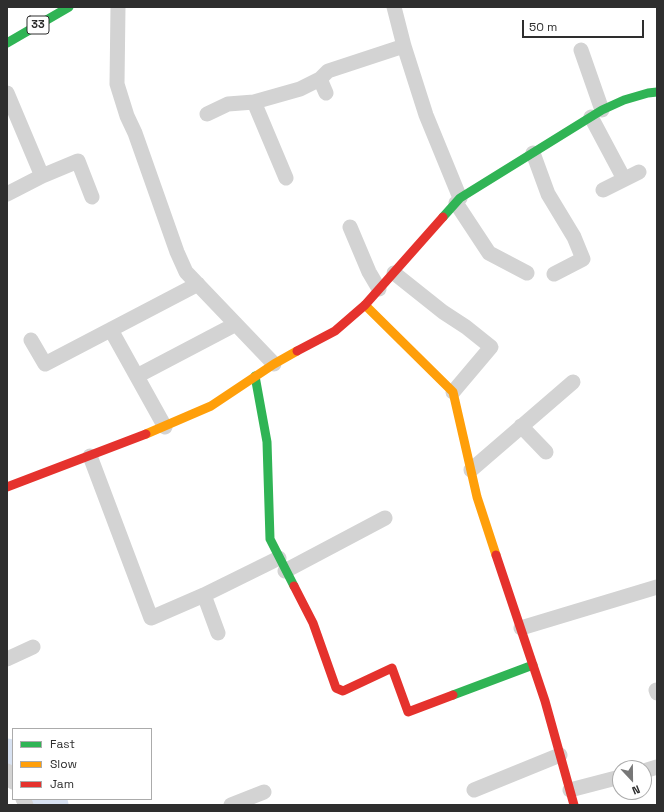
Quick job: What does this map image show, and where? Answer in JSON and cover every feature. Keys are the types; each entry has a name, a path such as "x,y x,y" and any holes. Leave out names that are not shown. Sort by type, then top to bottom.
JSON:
{"street":[{"name":"33","path":"7,44 69,7"},
{"path":"118,7 117,84 127,116 177,252 186,272 274,364"},
{"path":"394,7 404,46 426,115 458,200 489,254 527,273"},
{"path":"207,114 228,104 254,102 300,89 320,79 328,71 404,46"},
{"path":"581,50 597,113 624,179"},
{"path":"320,79 326,93"},
{"path":"7,487 165,427 211,406 254,376 335,331 365,305 458,200 597,113 624,100 657,92"},
{"path":"7,93 42,176"},
{"path":"254,102 286,178"},
{"path":"533,153 548,194 574,237 582,259 554,274"},
{"path":"7,194 42,176 78,161 92,197"},
{"path":"603,190 639,172"},
{"path":"350,227 369,272 379,290"},
{"path":"394,273 490,347 453,392"},
{"path":"31,340 45,364 198,284"},
{"path":"365,305 453,392 477,497 545,701 574,805"},
{"path":"137,376 236,324"},
{"path":"111,330 165,427"},
{"path":"254,376 267,442 270,539 313,624 336,688 343,691 392,668 408,712 533,665"},
{"path":"471,470 573,382"},
{"path":"522,426 546,452"},
{"path":"90,456 150,618 282,564 384,518"},
{"path":"521,628 657,587"},
{"path":"204,595 218,633"},
{"path":"7,659 33,647"},
{"path":"474,790 560,755"},
{"path":"7,771 12,780"},
{"path":"570,790 612,779"},
{"path":"231,805 264,792"}],"waterway":[{"path":"7,753 12,757"},
{"path":"44,800 54,805"}],"traffic: fast":[{"path":"7,43 69,7"},
{"path":"443,217 460,198 602,110 624,100 657,92"},
{"path":"255,376 267,442 270,539 294,586"},
{"path":"453,695 533,665"}],"traffic: slow":[{"path":"365,305 453,392 477,497 496,555"},
{"path":"146,434 211,406 274,364 297,351"}],"traffic: jam":[{"path":"297,351 335,331 365,305 443,217"},
{"path":"7,487 146,434"},
{"path":"496,555 545,701 574,805"},
{"path":"294,586 313,623 336,688 343,691 392,668 408,712 453,695"}]}
